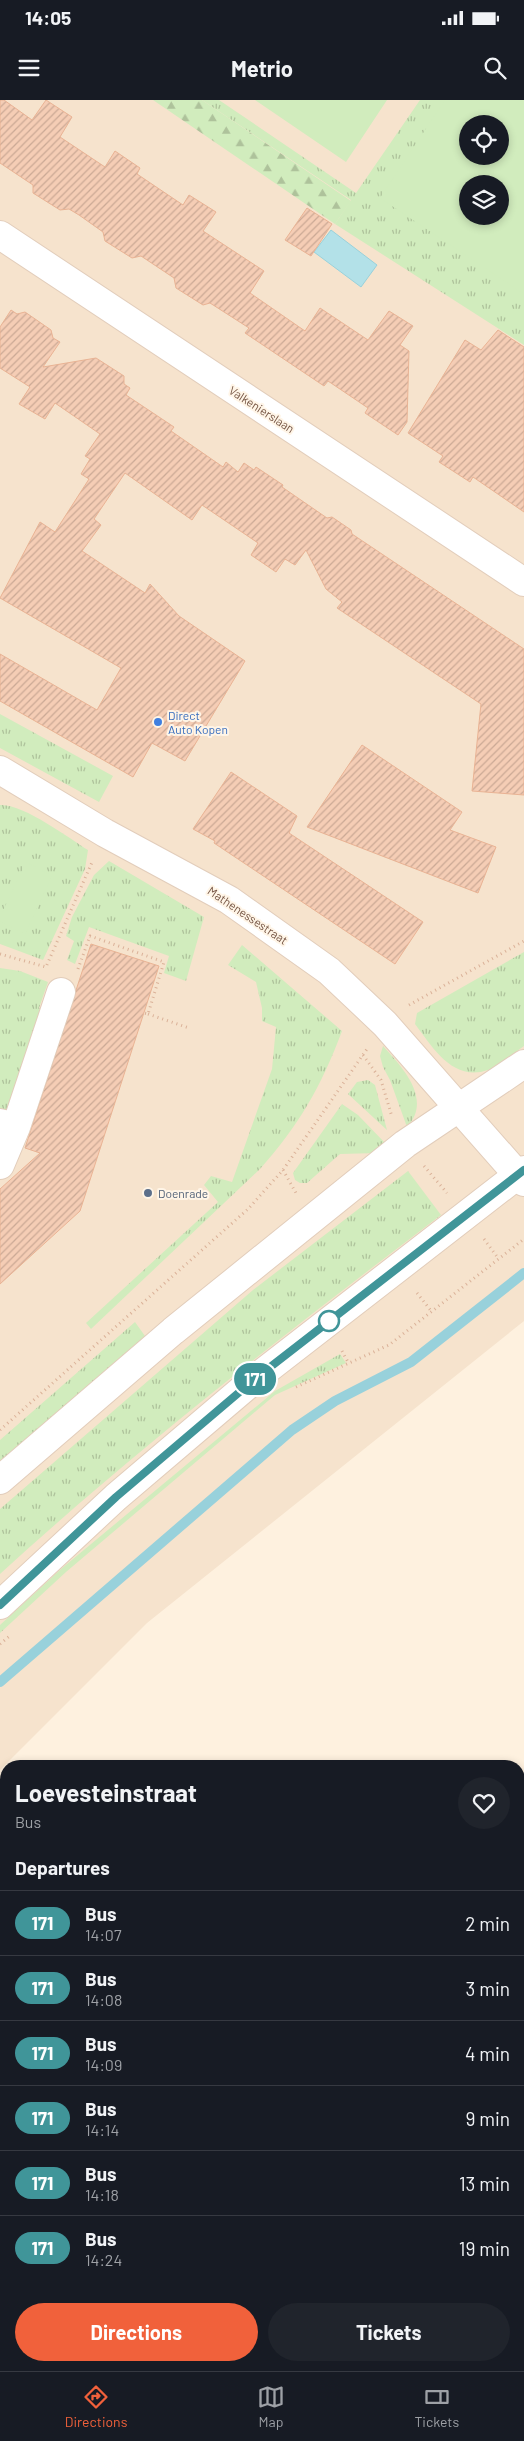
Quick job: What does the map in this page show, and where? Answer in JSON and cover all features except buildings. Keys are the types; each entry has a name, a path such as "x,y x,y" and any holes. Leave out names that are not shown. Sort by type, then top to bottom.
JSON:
{"street":[{"name":"Valkenierslaan","path":"0,235 524,582"},
{"name":"Mathenessestraat","path":"0,770 105,833 229,900 329,971 385,1024 459,1108 522,1175"},
{"path":"0,1165 8,1125 68,984"},
{"path":"0,1480 173,1331 405,1144 524,1064"},
{"path":"0,1605 116,1497 256,1378 522,1175"}],"path":[{"path":"0,954 46,967 105,833"},
{"path":"68,984 90,936 164,962 146,1013 189,1028"},
{"path":"0,1430 248,1209 282,1170 385,1024 416,999 524,941"},
{"path":"282,1170 298,1195"},
{"path":"295,1388 389,1345 524,1239"},
{"path":"417,1293 432,1312"},
{"path":"342,1351 349,1364"},
{"path":"0,1644 14,1631"}],"shaded area":[{"path":"0,100 524,100 524,1321 147,1623 10,1760 0,1760"}],"green space":[{"path":"153,100 202,100 351,201 335,224"},
{"path":"202,100 219,100 356,193 420,100 524,100 524,345 335,224 351,200"},
{"path":"255,100 387,100 346,162"},
{"path":"445,100 524,100 524,294 380,198"},
{"path":"0,714 113,776 99,802 0,748"},
{"path":"0,805 9,806 33,815 88,850 85,869 43,960 0,944"},
{"path":"109,861 204,917 186,981 164,973 169,956 89,927 75,964 67,960 74,941 66,936 72,917 94,875"},
{"path":"26,862 52,876 25,934 0,921 0,917"},
{"path":"242,945 342,1031 317,1088 298,1121 274,1153 260,1169 91,1329 86,1323 218,1202 204,1185 211,1176 232,1182 272,1069 276,1027 262,1021 262,1008 256,982 228,965"},
{"path":"524,952 524,1046 488,1070 464,1071 454,1067 437,1052 415,1024 417,1013"},
{"path":"0,968 20,971 48,982 39,1008 48,1012 13,1117 0,1113"},
{"path":"383,1046 406,1073 416,1095 417,1105 414,1116 407,1127 390,1080 383,1067 380,1056"},
{"path":"368,1080 375,1085 387,1130 348,1094 357,1082"},
{"path":"342,1104 358,1115 387,1145 378,1153 340,1154 307,1183 300,1183 295,1180 293,1173"},
{"path":"408,1171 441,1215 272,1345 161,1434 0,1574 0,1509 253,1290"},
{"path":"135,1322 145,1336 0,1464 0,1440"},
{"path":"340,1354 346,1363 275,1395 66,1572 0,1633 0,1625 61,1569 275,1391"}],"water":[{"path":"331,230 377,265 361,287 314,252"}],"waterway":[{"path":"0,1682 292,1430 335,1401 411,1362 524,1273"}],"bus line":[{"name":"171","path":"0,1605 116,1497 256,1378 524,1170"}],"place":[{"name":"Direct Auto Kopen","path":"158,722"},
{"name":"Doenrade","path":"148,1193"}]}
